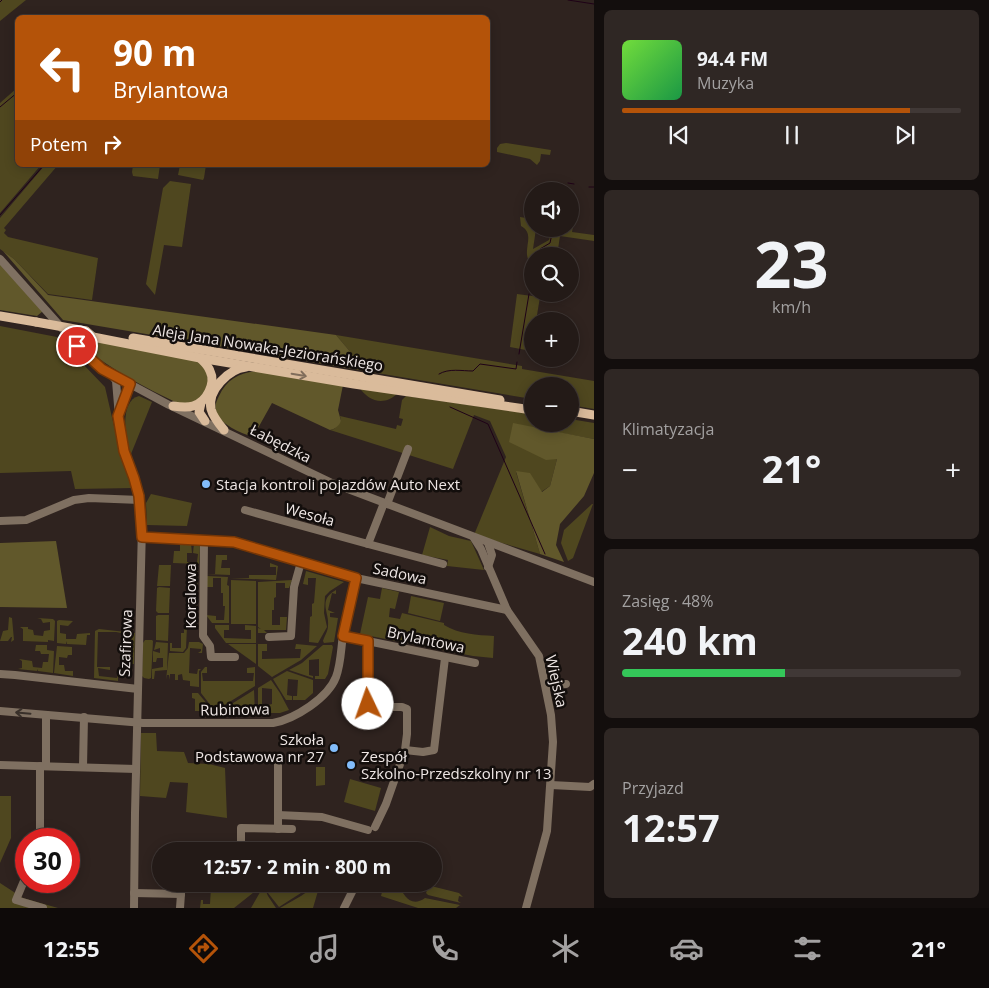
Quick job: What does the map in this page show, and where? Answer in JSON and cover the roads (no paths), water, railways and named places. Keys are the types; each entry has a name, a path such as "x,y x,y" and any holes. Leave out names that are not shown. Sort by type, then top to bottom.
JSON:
{"main road":[{"name":"Aleja Jana Nowaka-Jeziorańskiego","path":"0,316 524,404"},
{"path":"86,330 93,337 200,358 398,391 524,409"},
{"path":"200,358 211,372 212,381 199,408 200,418 210,408 215,390 227,375 241,368 251,367"},
{"path":"173,406 191,407 201,402"},
{"path":"210,408 224,430"}],"street":[{"name":"Łabędzka","path":"0,259 84,354 102,369 322,479 474,538"},
{"name":"Szafirowa","path":"111,374 116,381 122,446 137,485 140,500 142,537 134,908"},
{"path":"117,395 130,384"},
{"path":"118,416 126,400 130,384"},
{"path":"126,400 131,395 149,394"},
{"path":"368,544 408,449"},
{"path":"0,521 26,520 74,500 88,498 140,500"},
{"name":"Wesoła","path":"245,510 443,564"},
{"name":"Sadowa","path":"142,537 234,542 356,578 507,610"},
{"name":"Wiejska","path":"474,538 485,545 492,555"},
{"name":"Koralowa","path":"204,540 203,636 210,646 211,657 234,657"},
{"path":"485,545 505,550 594,582"},
{"name":"Wiejska","path":"485,545 488,567 507,610 537,651 546,686 553,731 547,831 526,908"},
{"path":"488,567 492,555 505,550"},
{"path":"269,637 290,636 294,587 301,562"},
{"name":"Rubinowa","path":"0,711 148,723 267,723 285,720 308,707 331,686 338,670 343,636 356,578"},
{"name":"Brylantowa","path":"343,636 475,663"},
{"path":"278,815 322,818 371,828 386,804 405,750 407,709 402,707 373,707 368,704 368,641"},
{"path":"405,750 422,752 434,750 445,658"},
{"path":"0,674 138,689"},
{"path":"546,686 566,684"},
{"path":"40,828 46,715"},
{"path":"83,767 84,717"},
{"path":"278,761 278,829"},
{"path":"0,765 136,769"},
{"path":"551,785 590,787 594,784"},
{"path":"241,842 241,828 292,829"},
{"path":"344,908 352,892"},
{"path":"19,893 16,900 43,908"},
{"path":"134,893 180,894 180,908"}],"waterway":[{"path":"568,0 594,4"},
{"path":"0,107 15,94"},
{"path":"0,215 42,167"},
{"path":"589,187 594,187"},
{"path":"543,247 550,243 551,237"},
{"path":"519,354 528,302"},
{"path":"439,374 451,370 473,371 480,364 516,369 517,362"},
{"path":"450,407 488,424 545,554"}],"place":[{"name":"Stacja kontroli pojazdów Auto Next","path":"206,484"},
{"name":"Szkoła Podstawowa nr 27","path":"334,748"},
{"name":"Zespół Szkolno-Przedszkolny nr 13","path":"351,765"}]}
